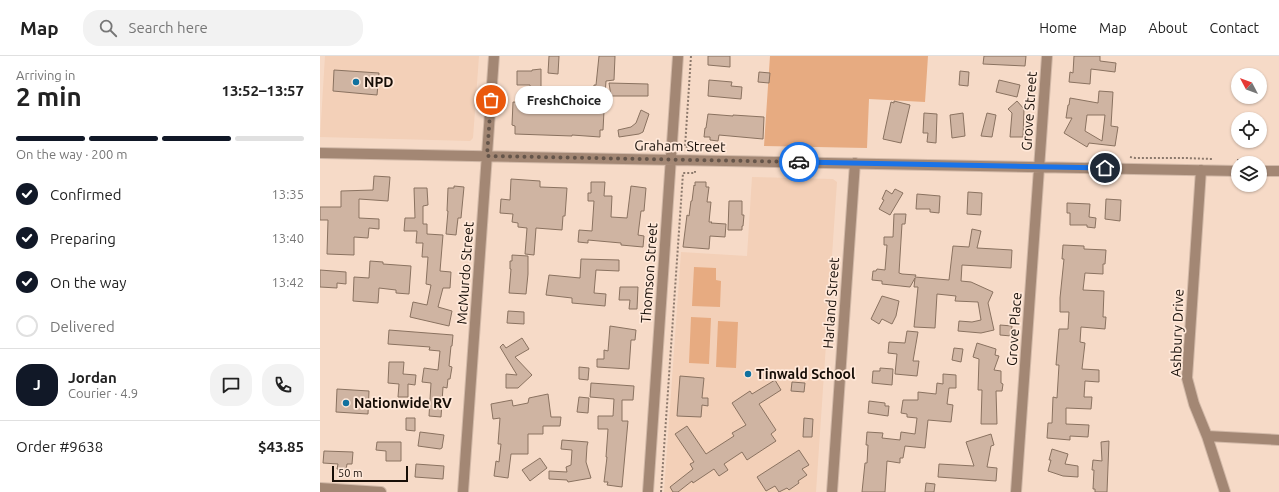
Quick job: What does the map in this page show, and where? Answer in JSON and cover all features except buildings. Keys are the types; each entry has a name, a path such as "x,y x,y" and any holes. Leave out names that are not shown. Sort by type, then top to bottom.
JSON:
{"street":[{"name":"McMurdo Street","path":"463,492 494,56"},
{"name":"Thomson Street","path":"648,492 678,56"},
{"name":"Grove Street","path":"1039,167 1047,56"},
{"name":"Graham Street","path":"320,153 1231,171"},
{"name":"Harland Street","path":"832,492 855,163"},
{"name":"Grove Place","path":"1016,492 1039,167"},
{"name":"Ashbury Drive","path":"1201,170 1187,378 1194,404 1207,436 1224,492"},
{"path":"1267,171 1279,171"},
{"path":"1207,436 1279,440"},
{"path":"320,488 381,492"}],"path":[{"path":"691,56 684,147 696,148 696,150"},
{"path":"1130,157 1218,160"},
{"path":"661,492 682,173 695,173 695,171"}],"shaded area":[{"path":"325,56 479,56 473,138 470,141 320,137"},
{"path":"770,56 928,56 925,102 869,99 867,148 764,146"},
{"name":"Tinwald School","path":"752,177 833,179 837,182 816,492 664,492 681,252 747,256"},
{"path":"694,267 716,268 716,280 721,281 720,307 692,306"},
{"path":"691,317 711,318 709,364 689,363"},
{"path":"718,321 738,322 736,368 716,367"}],"way so far":[{"path":"491,100 487,156 799,162"}],"place":[{"name":"NPD","path":"356,82"},
{"name":"FreshChoice","path":"491,100"},
{"name":"Tinwald School","path":"748,374"},
{"name":"Nationwide RV","path":"346,403"}],"route":[{"path":"799,162 1105,168"}]}
